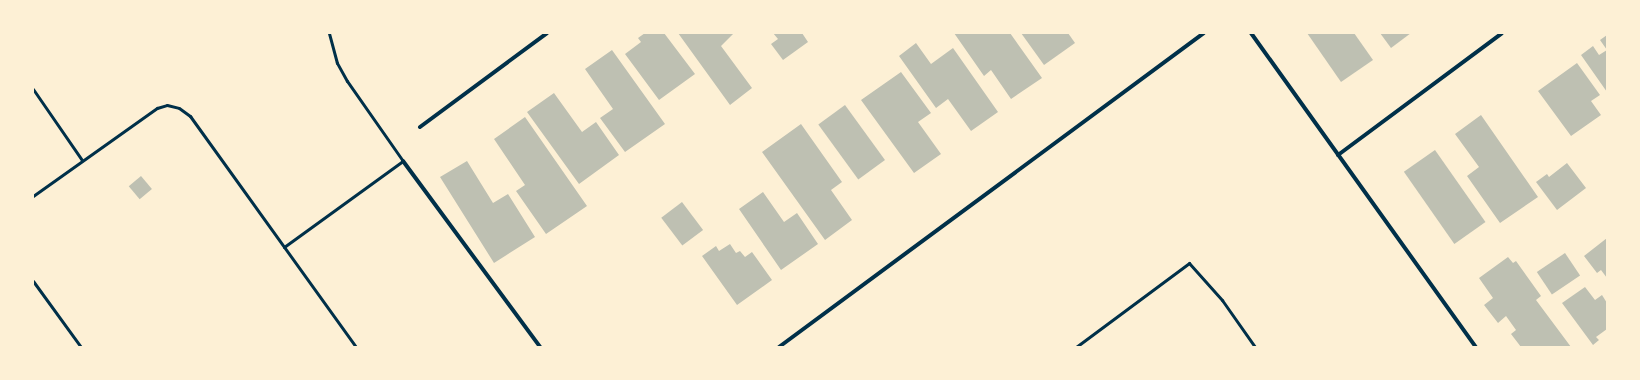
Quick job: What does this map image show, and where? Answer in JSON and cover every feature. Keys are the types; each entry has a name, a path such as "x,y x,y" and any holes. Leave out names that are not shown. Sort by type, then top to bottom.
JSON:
{"street":[{"path":"420,128 547,33"},
{"path":"779,347 1204,33"},
{"path":"1251,33 1476,347"},
{"path":"1338,155 1502,33"},
{"path":"403,160 540,347"}],"lane":[{"path":"284,247 403,160 347,81 337,63 329,33"},
{"path":"33,88 82,160"},
{"path":"33,196 157,108 167,105 179,108 190,116 356,347"},
{"path":"1076,347 1189,264 1222,300 1255,347"},
{"path":"33,281 81,347"}],"building":[{"path":"645,33 664,33 695,74 659,100 625,54 641,42 638,38"},
{"path":"678,33 734,33 721,46 752,88 730,105"},
{"path":"773,33 802,33 808,42 783,60 771,44 778,39"},
{"path":"954,33 1010,33 1042,78 1011,99 991,70 984,76"},
{"path":"1021,33 1068,33 1075,43 1044,65"},
{"path":"1307,33 1354,33 1373,60 1341,82"},
{"path":"1380,33 1411,33 1391,48"},
{"path":"1607,35 1607,50 1600,40"},
{"path":"916,43 931,64 953,48 998,112 971,131 948,99 936,108 899,56"},
{"path":"1593,46 1599,55 1607,50 1607,92 1581,55"},
{"path":"612,50 665,124 625,152 600,118 613,109 585,69"},
{"path":"1577,63 1600,95 1591,101 1601,115 1571,136 1538,91"},
{"path":"901,72 931,113 918,122 941,154 914,173 861,100"},
{"path":"554,93 582,132 596,122 619,155 579,184 527,112"},
{"path":"845,105 885,160 858,179 818,124"},
{"path":"1481,115 1538,197 1500,223 1467,176 1479,167 1455,134"},
{"path":"525,117 587,206 546,234 516,191 525,185 494,139"},
{"path":"801,124 842,182 831,190 852,220 825,240 762,152"},
{"path":"1435,150 1485,222 1454,244 1404,172"},
{"path":"467,161 493,203 508,194 535,237 494,263 440,177"},
{"path":"1567,163 1586,188 1557,210 1536,182 1547,174 1549,177"},
{"path":"141,176 152,189 140,199 129,186"},
{"path":"763,192 784,222 797,213 818,244 781,270 739,209"},
{"path":"682,202 703,230 682,246 661,218"},
{"path":"1607,238 1607,278 1601,270 1597,273 1584,256"},
{"path":"730,244 736,253 740,251 745,257 752,252 772,280 737,305 702,256 716,246 719,251"},
{"path":"1565,253 1580,275 1552,294 1537,272"},
{"path":"1508,257 1513,263 1516,261 1541,296 1536,300 1571,347 1521,347 1511,334 1516,330 1506,316 1498,323 1484,305 1493,298 1479,278"},
{"path":"1585,287 1595,300 1602,295 1607,303 1607,329 1596,337 1599,340 1593,345 1562,303"}]}
